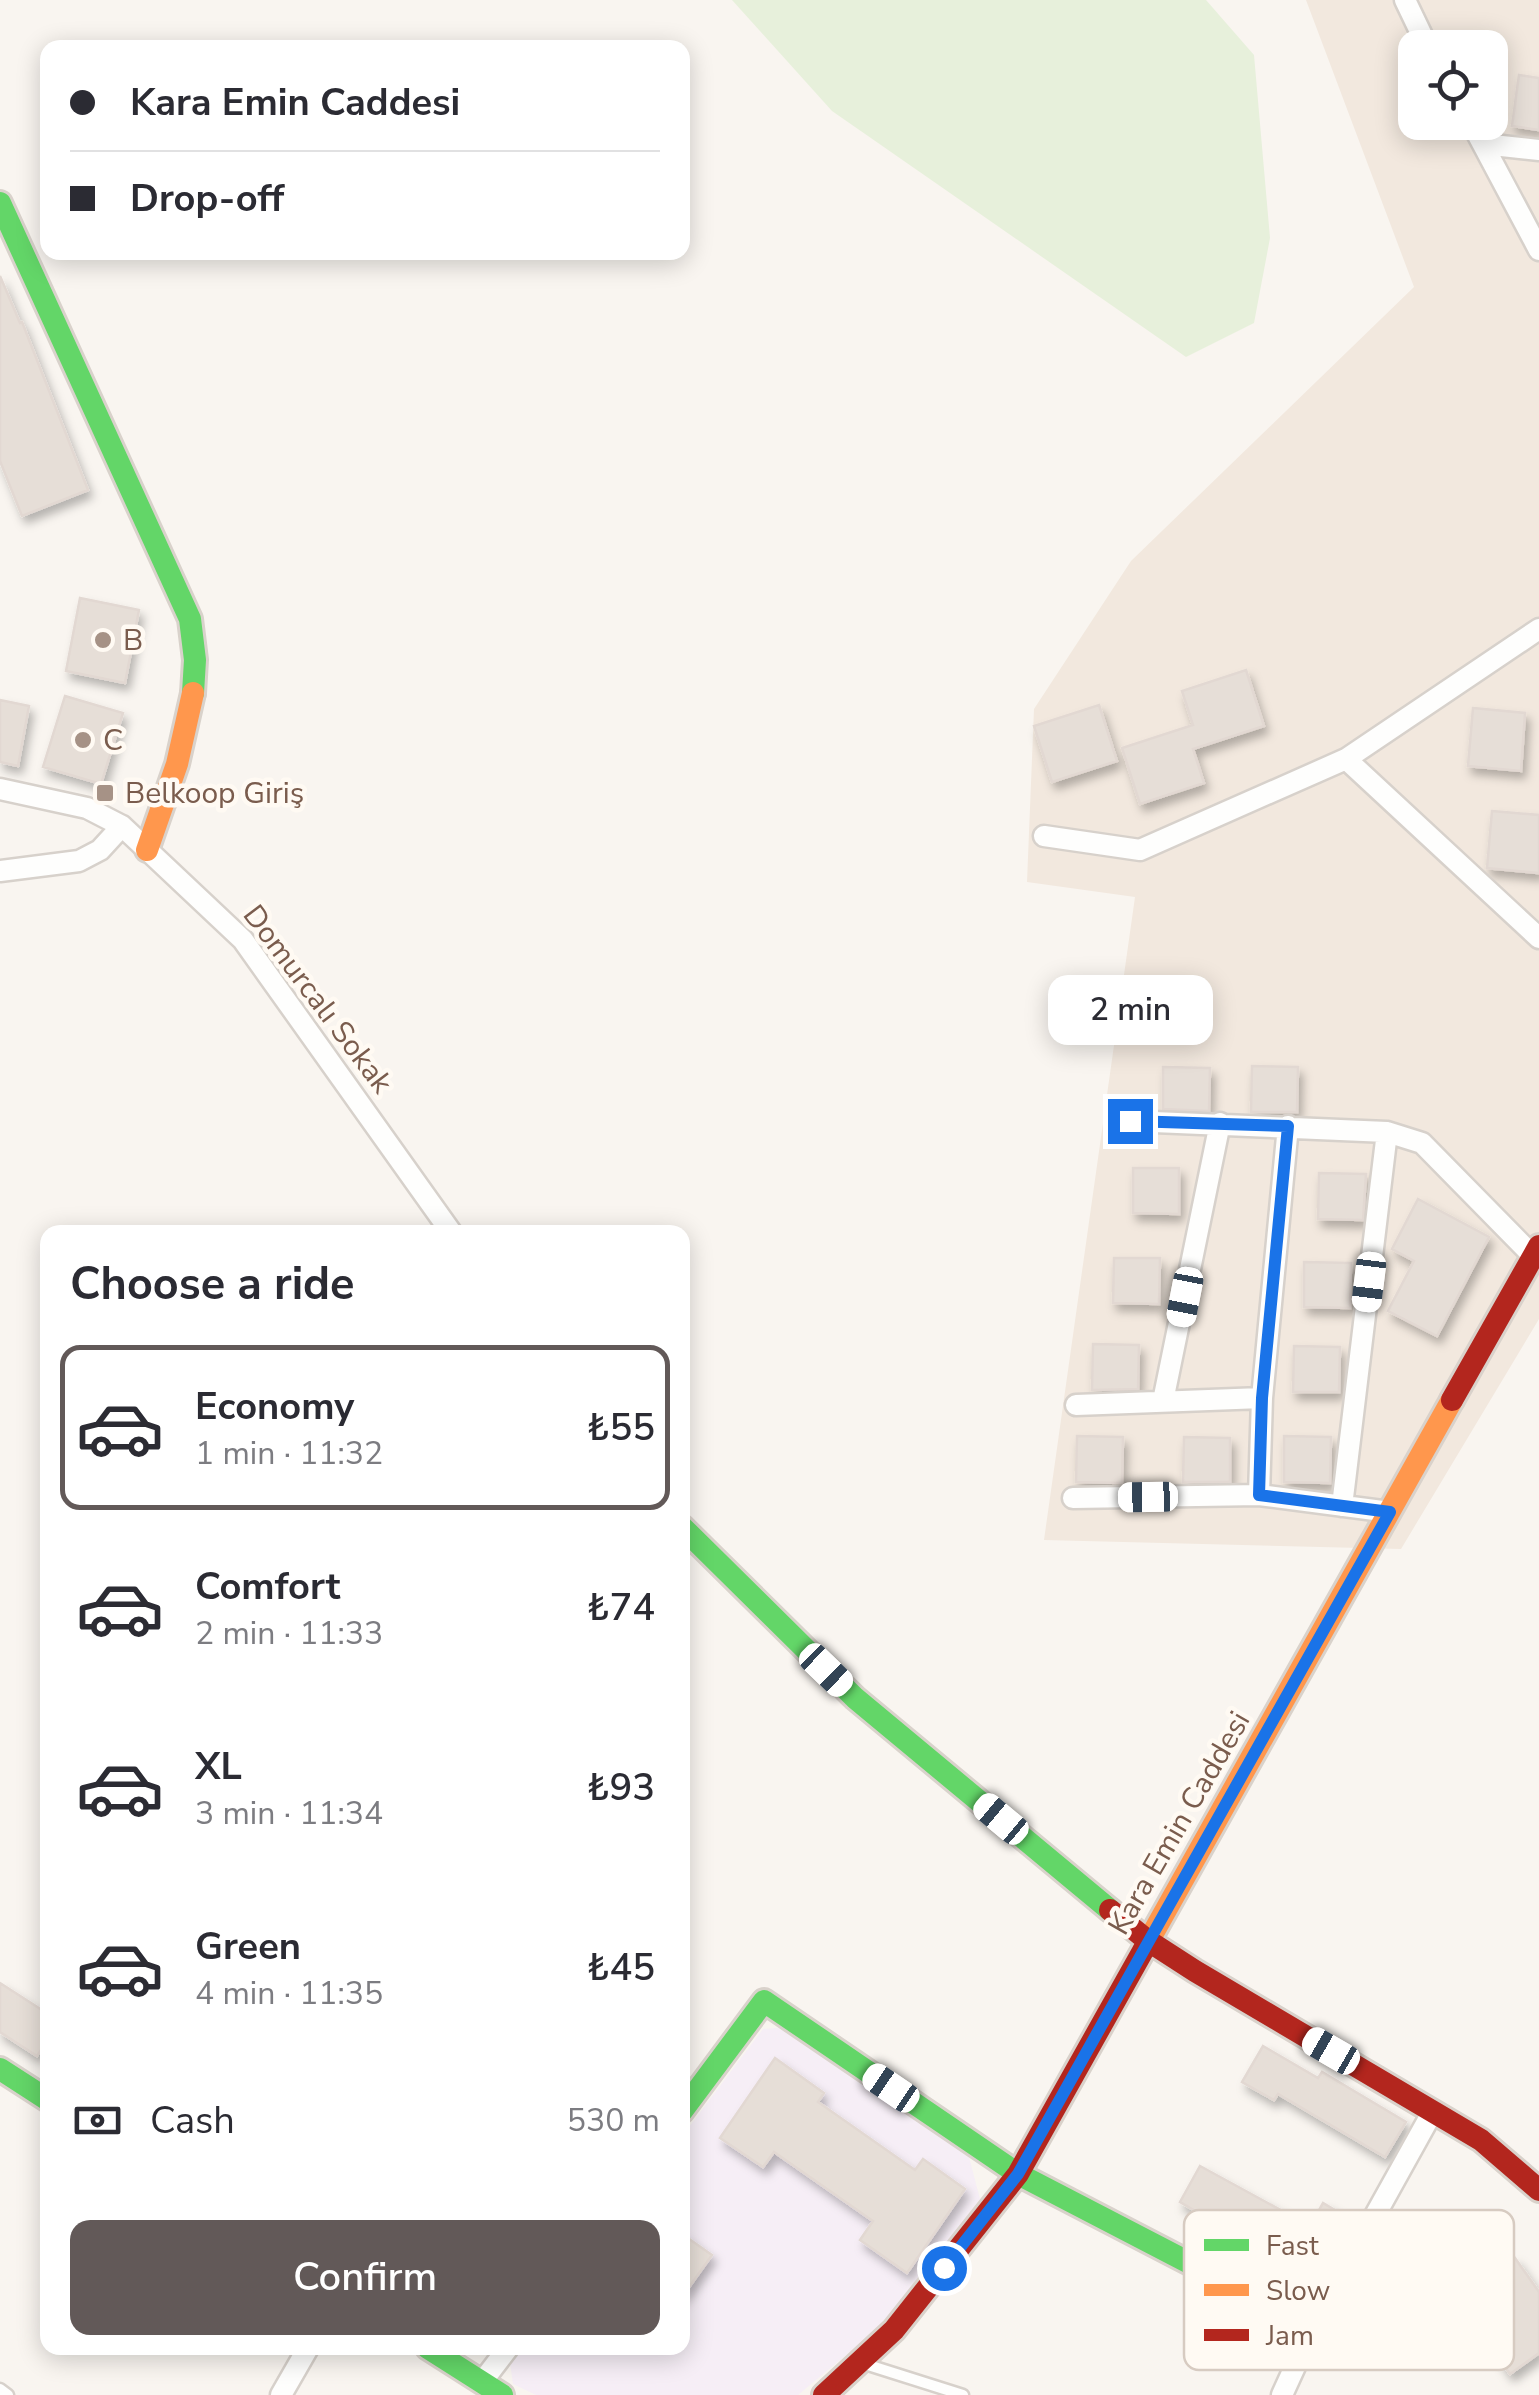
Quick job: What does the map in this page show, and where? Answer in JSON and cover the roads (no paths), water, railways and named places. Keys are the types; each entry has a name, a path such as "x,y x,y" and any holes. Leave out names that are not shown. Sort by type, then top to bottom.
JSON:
{"street":[{"path":"1405,0 1419,30"},
{"path":"1481,140 1539,250"},
{"path":"1483,144 1539,150"},
{"path":"0,202 190,618 196,671 188,719 180,762 147,850"},
{"path":"1044,836 1140,850 1346,760 1539,629"},
{"path":"1346,760 1539,938"},
{"name":"Domurcalı Sokak","path":"0,789 87,808 122,826 243,940 446,1225"},
{"path":"0,871 79,860 100,850 122,826"},
{"path":"1130,1121 1387,1132 1422,1143 1536,1251"},
{"path":"1164,1401 1220,1123"},
{"path":"1259,1495 1262,1398 1288,1126"},
{"path":"1342,1506 1387,1132"},
{"name":"Kara Emin Caddesi","path":"824,2395 894,2330 1018,2174 1536,1251"},
{"path":"1076,1405 1262,1398"},
{"path":"1073,1498 1259,1495 1390,1512"},
{"path":"690,1534 855,1698 1147,1940 1481,2140 1539,2190"},
{"path":"690,2100 764,2001 1018,2174 1184,2260"},
{"path":"0,2070 40,2095"},
{"path":"1378,2210 1433,2111"},
{"path":"281,2395 304,2355"},
{"path":"439,2355 492,2389 505,2355"},
{"path":"1282,2395 1293,2370"}],"lane":[{"path":"860,2362 963,2395"},
{"path":"0,2389 8,2395"}],"place":[{"name":"B","path":"103,640"},
{"name":"C","path":"83,740"},
{"name":"Belkoop Giriş","path":"105,793"}]}
